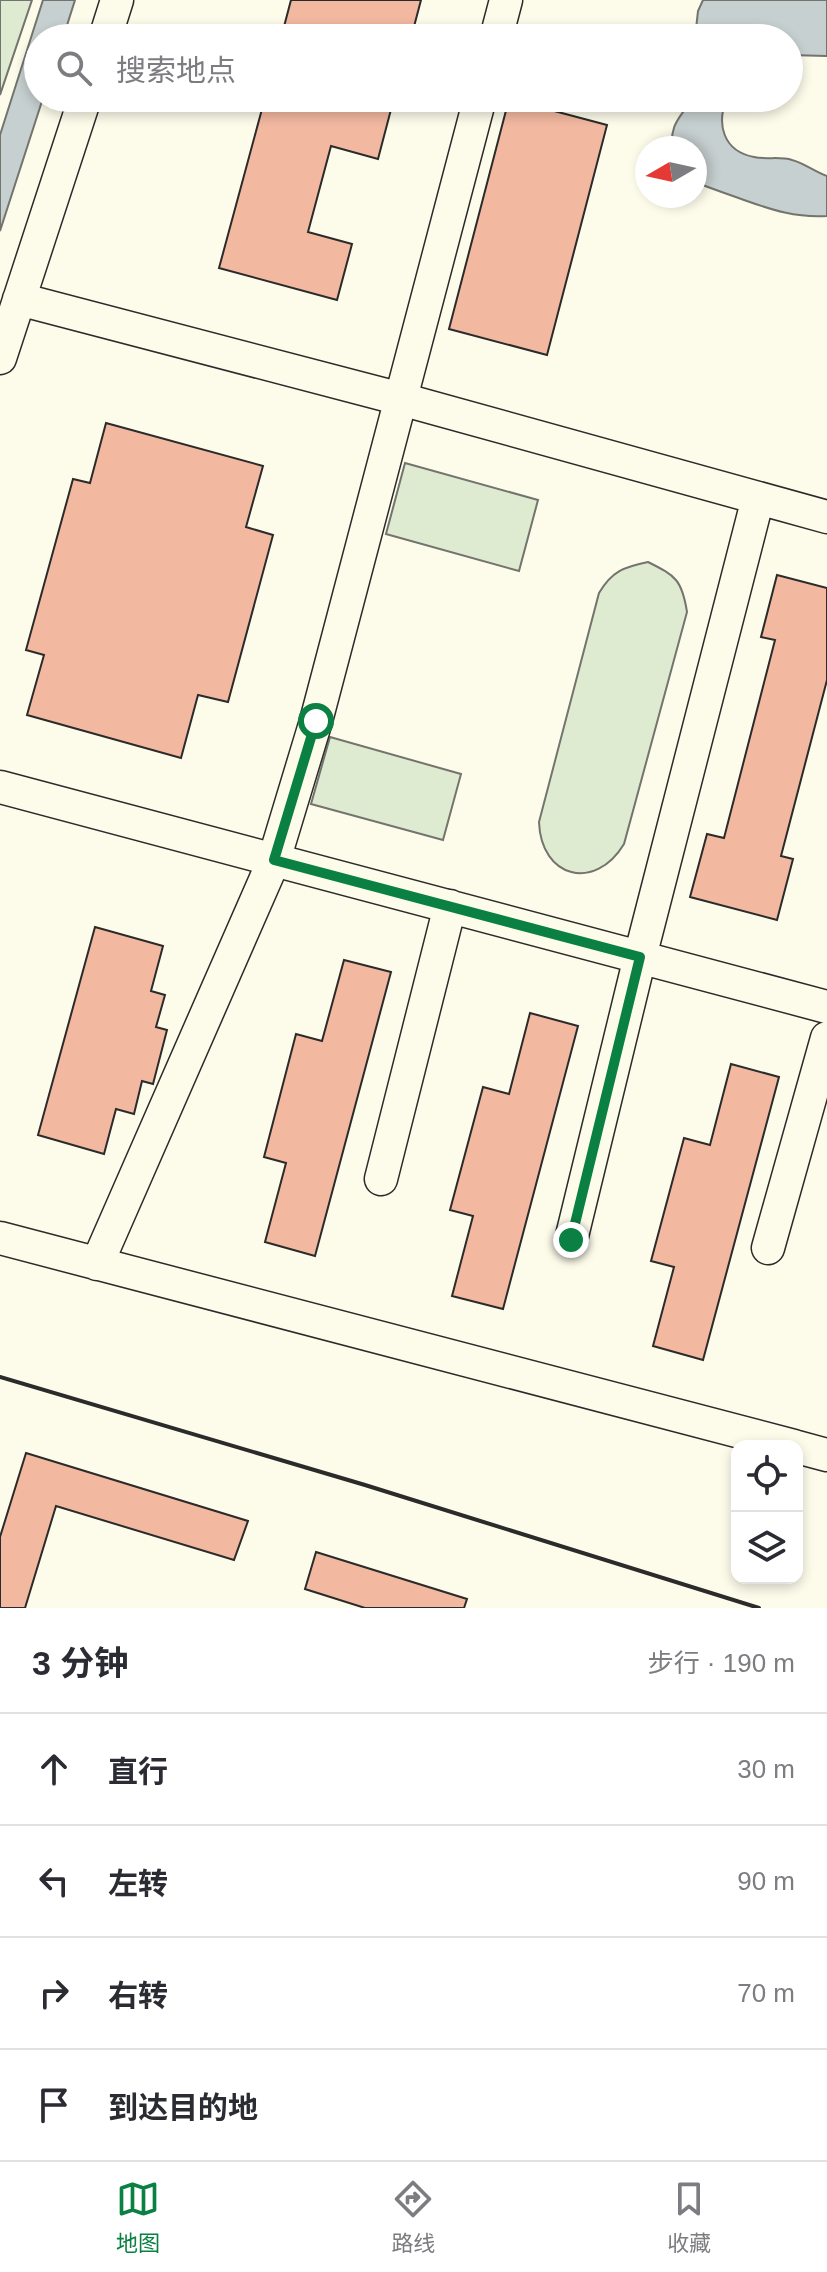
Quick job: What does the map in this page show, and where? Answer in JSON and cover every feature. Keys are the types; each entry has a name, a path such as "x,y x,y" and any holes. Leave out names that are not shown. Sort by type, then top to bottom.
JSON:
{"street":[{"path":"109,24 117,0"},
{"path":"500,24 506,0"},
{"path":"0,358 80,112"},
{"path":"97,1264 274,860 316,721 476,112"},
{"path":"19,299 401,399 827,517"},
{"path":"571,1240 758,498"},
{"path":"0,787 827,1007"},
{"path":"381,1179 450,906"},
{"path":"768,1248 827,1038"},
{"path":"0,1238 772,1440"},
{"path":"803,1448 827,1455"}],"green space":[{"path":"0,0 32,0 0,95"},
{"path":"405,463 538,500 519,571 386,534"},
{"path":"648,562 676,580 687,612 624,844 599,869 585,873 571,872 549,856 542,841 539,822 599,593 619,571"},
{"path":"330,737 461,774 443,840 311,804"}],"shaded area":[{"path":"43,0 75,0 67,24 35,24"},
{"path":"703,0 827,0 827,56 803,55 803,24 697,24"},
{"path":"24,60 24,112 38,112 0,231 0,135"},
{"path":"683,112 723,112 725,135 729,143 743,154 792,160 827,176 827,216 805,216 775,210 707,186 707,136 673,136"}],"building":[{"path":"291,0 421,0 415,24 285,24"},
{"path":"261,112 390,112 378,159 331,146 308,232 352,244 337,300 219,268"},
{"path":"506,112 558,112 607,125 547,355 449,329"},
{"path":"106,423 263,466 246,527 273,535 228,702 198,695 181,758 27,715 44,655 26,650 73,479 90,483"},
{"path":"777,575 827,588 827,680 781,856 793,859 777,920 690,897 707,834 724,838 775,640 761,637"},
{"path":"95,927 163,946 151,991 165,995 156,1027 167,1030 153,1084 142,1081 134,1114 116,1109 104,1154 38,1135"},
{"path":"344,960 391,972 315,1256 265,1242 286,1163 264,1157 296,1034 322,1041"},
{"path":"530,1013 578,1026 503,1309 452,1296 473,1216 450,1210 483,1087 509,1094"},
{"path":"731,1064 779,1077 703,1360 653,1346 674,1267 651,1261 684,1138 710,1145"},
{"path":"26,1453 248,1521 234,1560 56,1506 25,1608 0,1608 0,1537"},
{"path":"316,1552 467,1599 464,1608 365,1608 305,1589"}],"wall":[{"path":"0,1377 365,1485 759,1608"}],"route":[{"path":"316,721 274,860 640,957 571,1240"}]}
